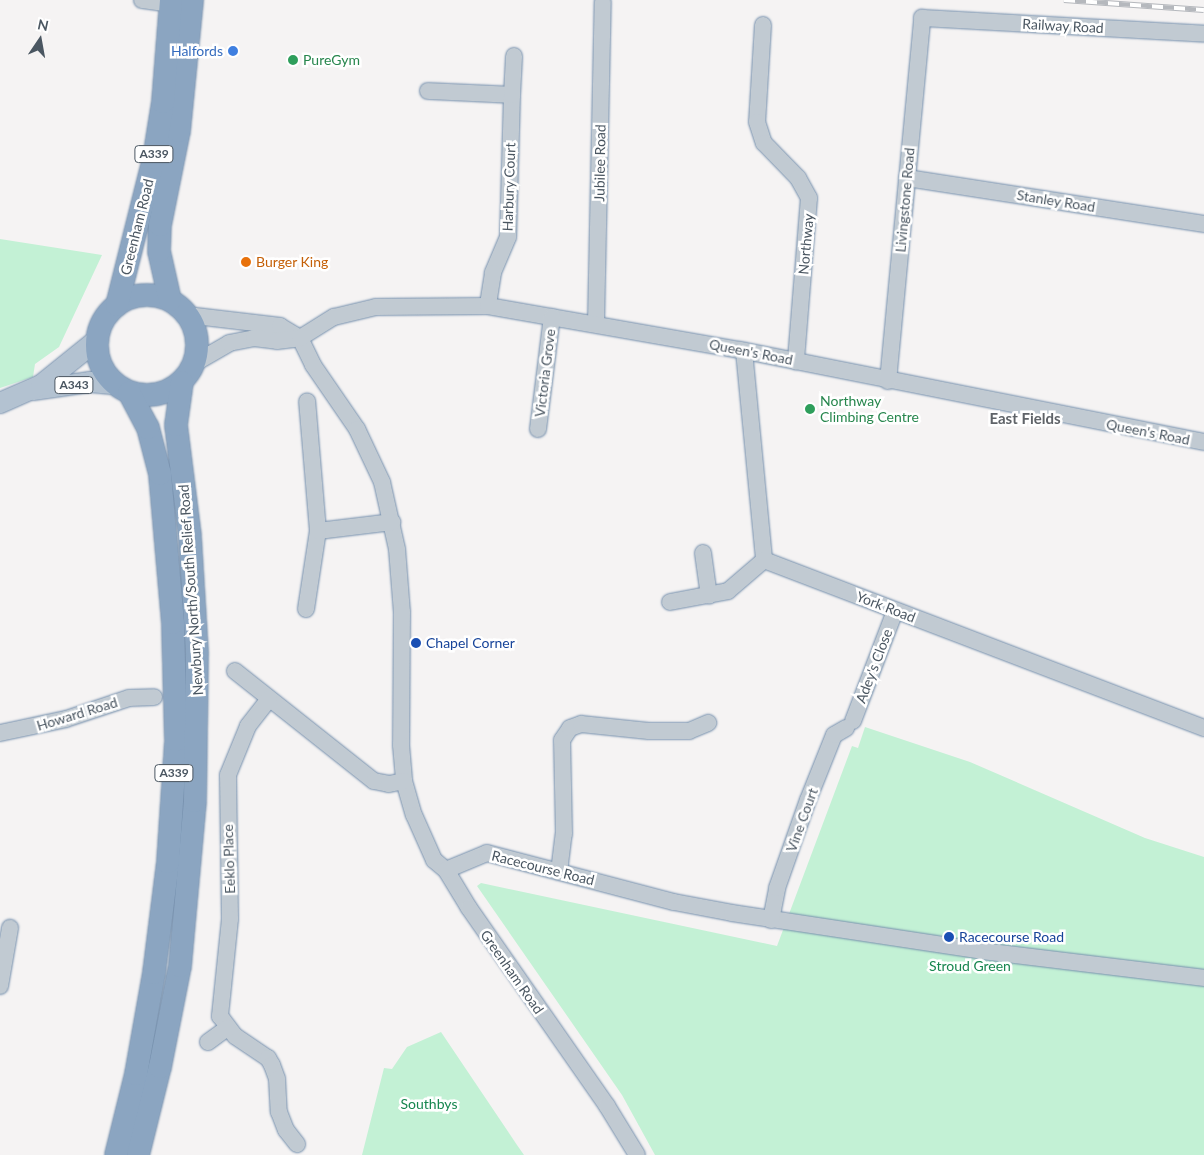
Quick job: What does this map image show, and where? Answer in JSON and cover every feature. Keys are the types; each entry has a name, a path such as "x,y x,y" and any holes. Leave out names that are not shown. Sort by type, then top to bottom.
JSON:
{"highway":[{"name":"Greenham Road","path":"170,300 159,251 160,225 179,131 178,1"},
{"name":"Greenham Road","path":"116,305 154,158 178,1"},
{"path":"143,295 170,300 188,315 196,333 195,363 182,382 157,394 122,388 100,364 97,340 103,321 116,305 143,295"},
{"name":"Newbury North/South Relief Road","path":"138,1155 160,1067 180,966 195,801 197,652 190,536 176,425 182,382"},
{"name":"Newbury North/South Relief Road","path":"116,1155 136,1074 154,973 167,870 176,740 173,623 160,474 148,428 122,388"}],"main road":[{"name":"A343","path":"33,390 97,340"},
{"name":"A343","path":"0,403 33,390 90,382 122,388"}],"street":[{"path":"142,0 178,1"},
{"name":"Jubilee Road","path":"596,323 603,2"},
{"name":"Railway Road","path":"922,18 1204,34"},
{"name":"Livingstone Road","path":"888,381 922,18"},
{"name":"Northway","path":"763,25 757,122 764,143 798,178 809,198 796,361"},
{"name":"Harbury Court","path":"488,306 494,273 508,237 514,56"},
{"path":"428,91 512,95"},
{"name":"Stanley Road","path":"907,178 1204,224"},
{"name":"Queen's Road","path":"300,338 334,317 376,307 488,306 596,323 744,351 1204,442"},
{"path":"188,315 280,326 300,338"},
{"name":"Victoria Grove","path":"538,429 552,317"},
{"path":"195,363 212,351 241,340 300,338"},
{"name":"Greenham Road","path":"300,338 314,365 371,458 392,522 401,603 400,718 404,782 425,842 434,860 446,870 505,962 607,1106 637,1155"},
{"path":"670,602 728,591 764,560 744,351"},
{"path":"306,609 318,531 307,401"},
{"path":"318,531 392,522"},
{"path":"703,553 709,596"},
{"name":"York Road","path":"764,560 1204,728"},
{"name":"Adey's Close","path":"849,725 895,610"},
{"path":"235,671 374,781 389,784 404,782"},
{"name":"Howard Road","path":"0,733 66,719 129,698 154,697"},
{"name":"Eeklo Place","path":"227,1028 220,1016 230,919 228,775 248,726 269,699"},
{"path":"558,872 564,834 562,740 570,728 590,724 649,731 689,731 708,723"},
{"name":"Vine Court","path":"771,920 777,888 808,800 834,735 849,725"},
{"name":"Racecourse Road","path":"446,870 487,853 674,902 771,920 982,951 1204,978"},
{"path":"0,986 10,928"},
{"path":"208,1042 227,1028 268,1058 277,1078 279,1112 286,1130 298,1144"}],"green space":[{"path":"0,239 102,255 59,347 35,364 33,377 0,388"},
{"name":"Stroud Green","path":"865,727 970,762 1145,838 1204,857 1204,1155 655,1155 622,1095 477,886 481,883 777,946 852,746 858,748"},
{"name":"Southbys","path":"441,1032 524,1155 362,1155 384,1068 392,1069 407,1047"}],"railway":[{"path":"1064,0 1204,10"}],"place":[{"name":"Halfords","path":"233,51"},
{"name":"PureGym","path":"293,60"},
{"name":"Burger King","path":"246,262"},
{"name":"Northway Climbing Centre","path":"810,409"},
{"name":"Chapel Corner","path":"416,643"},
{"name":"Racecourse Road","path":"949,937"}],"district":[{"name":"East Fields","path":"1025,419"}]}
